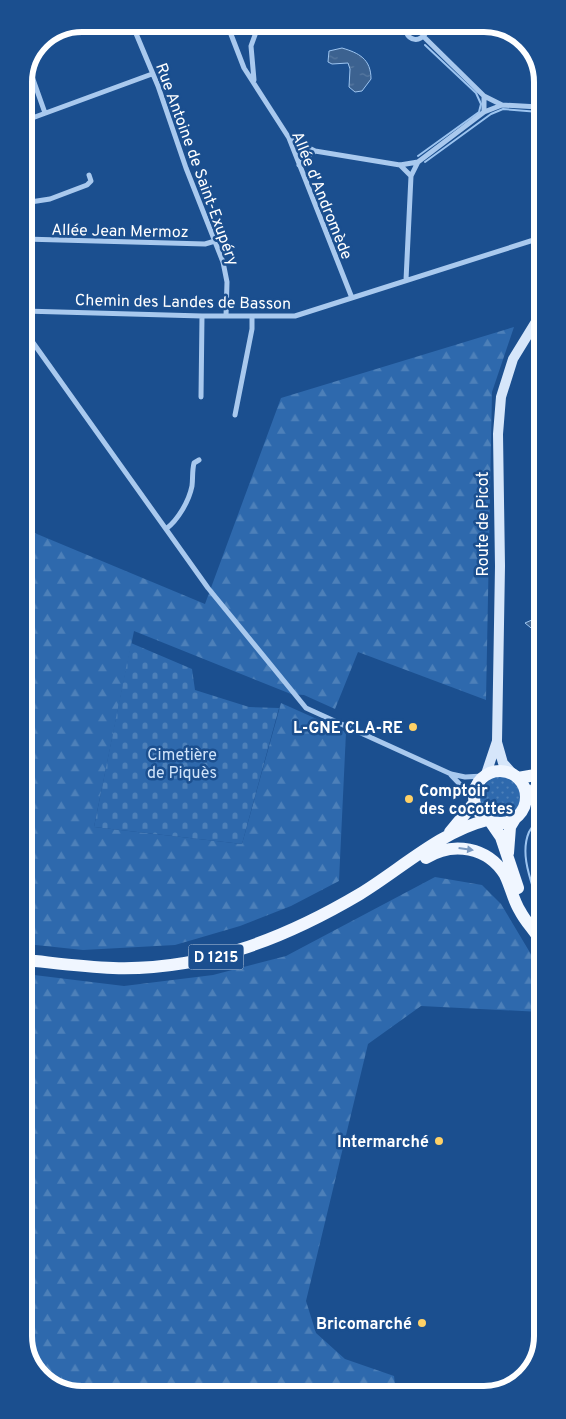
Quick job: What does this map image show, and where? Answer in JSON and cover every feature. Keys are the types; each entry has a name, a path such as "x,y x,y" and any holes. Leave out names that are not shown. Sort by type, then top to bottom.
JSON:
{"main road":[{"name":"Route de Picot","path":"515,776 504,763 497,741 499,411 503,386 509,368 534,325"},
{"name":"Route de Picot","path":"485,775 497,741"},
{"path":"534,775 515,776 499,770 485,775 475,787 474,800 480,815 496,828 508,855 525,908 534,926"},
{"path":"515,776 525,791 526,799"},
{"path":"508,855 510,827 521,812 526,799 534,790"},
{"name":"D 1215","path":"445,837 474,800"},
{"path":"489,821 504,823 516,817"},
{"name":"D 1215","path":"33,961 114,968 156,967 213,958 259,945 303,926 388,876 445,837 461,829 489,821"},
{"path":"388,876 444,850 460,848 485,855 504,874 519,911 534,931"}],"street":[{"name":"Rue Antoine de Saint-Exupéry","path":"136,33 158,86 186,168 223,262 227,282 226,316"},
{"name":"Allée d'Andromède","path":"230,33 244,68 289,138 352,298"},
{"path":"254,83 251,46 256,33"},
{"path":"407,33 410,38 418,40 424,33"},
{"path":"423,36 484,96 502,105 534,107"},
{"path":"33,117 152,74"},
{"path":"33,79 45,113"},
{"path":"484,96 484,112"},
{"path":"406,280 411,176 418,162 484,112 502,105"},
{"path":"289,138 315,151 400,165 418,162"},
{"path":"299,165 315,151"},
{"path":"400,165 411,176"},
{"path":"33,202 50,199 87,184 91,181 89,175"},
{"name":"Allée Jean Mermoz","path":"33,240 205,244 215,241"},
{"name":"Chemin des Landes de Basson","path":"33,311 202,316 296,316 534,240"},
{"path":"200,397 202,316"},
{"path":"235,415 252,329 252,316"},
{"path":"33,343 208,588 306,708 451,774 465,777 485,775"},
{"path":"166,529 177,520 192,486 191,473 194,463 199,460"},
{"path":"451,774 474,800"}],"green space":[{"path":"514,327 492,392 486,700 358,652 335,709 304,695 291,694 134,631 94,827 242,844 281,703 346,732 339,881 291,906 240,926 175,945 83,950 33,945 33,532 205,604 281,398"},
{"name":"Cimetière de Piquès","path":"131,643 192,669 195,690 249,707 279,708 242,844 94,827"},
{"path":"494,775 508,777 518,785 522,798 519,808 511,815 489,816 481,810 477,800 480,785 485,785"},
{"path":"435,877 482,885 501,904 534,959 534,1012 421,1006 368,1044 306,1301 316,1333 345,1359 394,1376 395,1386 73,1386 63,1383 43,1367 35,1353 33,1343 33,975 124,986 213,975 286,956"}],"water":[{"path":"342,48 359,55 369,66 371,79 362,91 355,92 349,87 350,69 348,63 332,64 328,62 329,51"},
{"path":"534,619 534,630 525,623"}],"waterway":[{"path":"418,156 479,112 481,104 476,93 425,45"},
{"path":"425,162 491,114 503,109 534,112"},
{"path":"534,824 529,832 525,848 527,865 534,891"}],"place":[{"name":"L-GNE CLA-RE","path":"413,727"},
{"name":"Comptoir des cocottes","path":"409,799"},
{"name":"Intermarché","path":"439,1141"},
{"name":"Bricomarché","path":"422,1323"}]}
